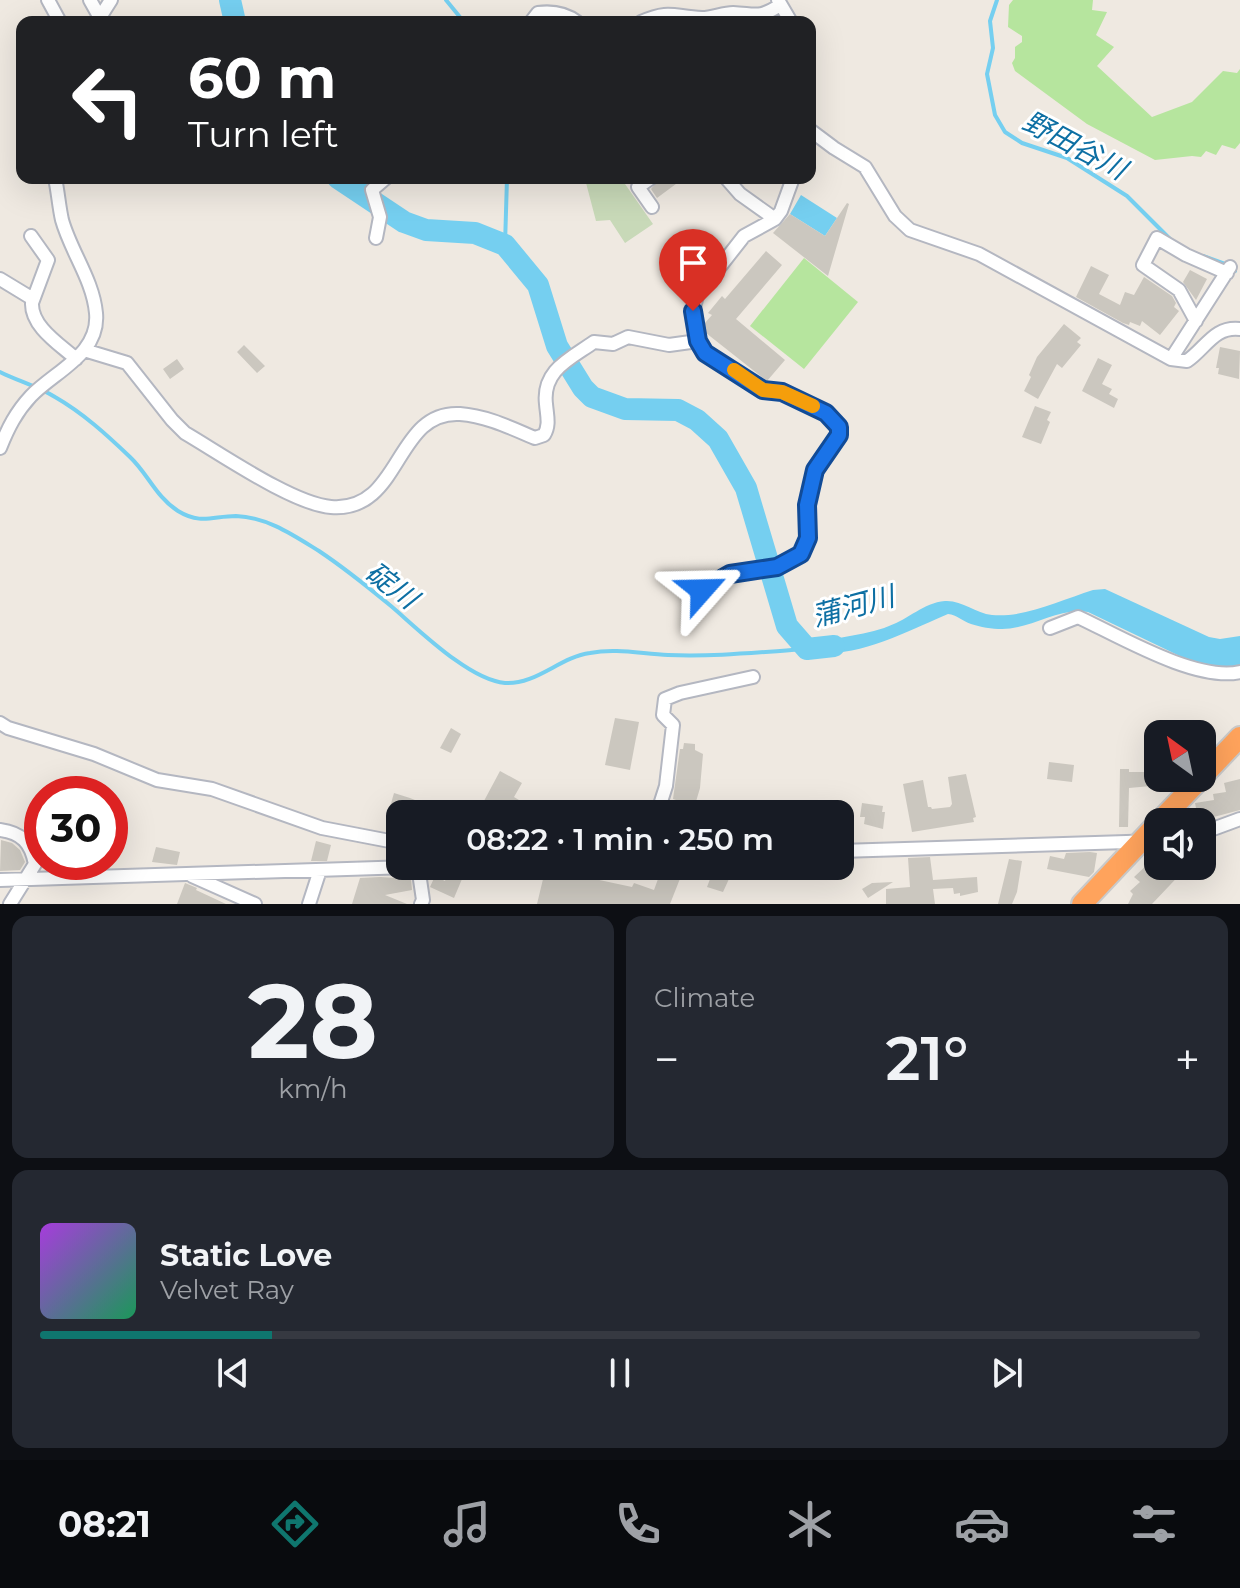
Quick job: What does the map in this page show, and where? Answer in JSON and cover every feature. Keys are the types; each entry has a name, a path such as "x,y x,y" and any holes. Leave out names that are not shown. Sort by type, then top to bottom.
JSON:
{"highway":[{"path":"1216,762 1240,737"},
{"path":"1171,808 1187,792"},
{"path":"1082,904 1144,847"}],"street":[{"path":"759,16 779,3"},
{"path":"536,16 548,12 569,16"},
{"path":"657,16 668,12 691,16"},
{"path":"715,16 732,13 749,16"},
{"path":"816,138 865,167 895,216 910,230 979,254 1171,359 1187,361 1212,336 1231,328 1240,329"},
{"path":"0,448 9,423 33,394 80,354 94,333 97,316 94,296 62,220 56,184"},
{"path":"376,238 380,217 372,190 379,184"},
{"path":"642,184 638,187 652,207"},
{"path":"731,184 775,219"},
{"path":"702,590 730,574 777,567 801,554 808,538 807,505 815,470 839,435 839,427 826,413 782,392 763,390 705,353 698,341 693,311 697,296 744,236 775,219 791,184"},
{"path":"31,236 48,260"},
{"path":"1171,359 1196,321 1229,269 1186,255 1157,238 1143,265 1179,290 1196,321"},
{"path":"73,246 48,260 33,299 31,310 34,317 80,354 127,363 185,433 292,495 330,507 353,507 380,489 416,432 438,417 458,414 491,420 535,438 544,435 549,427 544,389 558,368 594,342 613,344 628,337 669,345 698,341"},
{"path":"0,279 33,299"},
{"path":"1050,628 1078,617 1181,664 1212,674 1240,672"},
{"path":"662,800 673,725 663,715 665,699 753,677"},
{"path":"0,723 94,754 157,780 212,789 322,828 386,840"},
{"path":"1216,828 1240,819"},
{"path":"0,830 24,839"},
{"path":"854,850 1144,843"},
{"path":"128,877 386,867"},
{"path":"309,904 320,870"},
{"path":"189,875 238,901 255,904"},
{"path":"0,880 24,880"},
{"path":"10,904 26,880"},
{"path":"420,880 421,904"}],"green space":[{"path":"1013,0 1093,0 1092,10 1107,12 1096,35 1114,47 1097,66 1152,117 1192,102 1223,71 1237,73 1240,69 1240,143 1235,149 1222,145 1216,155 1206,151 1201,157 1155,160 1087,124 1015,71 1012,63 1015,47 1022,42 1022,36 1008,27 1009,5"},
{"path":"586,184 625,184 653,224 625,243 610,220 596,221"},
{"path":"804,258 858,302 804,369 750,326"}],"water":[{"path":"801,195 837,218 825,236 790,214"},
{"path":"1105,589 1209,637 1240,636 1240,667 1212,668 1188,660 1088,612 1077,611 1002,629 975,625 948,614 859,649 822,653 807,649 826,641 889,626 937,602 951,601 986,614 1005,615 1030,611 1093,590"}],"building":[{"path":"655,184 676,184 657,198 651,189"},
{"path":"847,203 828,276 773,233 790,214 825,236"},
{"path":"766,251 782,265 736,319 785,360 767,381 706,333 704,324 712,315 708,313 722,296 725,299"},
{"path":"1091,266 1109,275 1099,294 1120,305 1125,292 1134,295 1144,277 1172,296 1176,303 1174,307 1179,311 1160,335 1142,321 1140,326 1123,323 1076,297"},
{"path":"1190,270 1207,279 1196,300 1183,282"},
{"path":"1064,324 1081,338 1077,342 1081,345 1062,368 1057,364 1038,399 1024,391 1031,377 1029,375 1037,357"},
{"path":"244,345 265,366 257,373 237,352"},
{"path":"1220,347 1240,351 1239,379 1218,374 1219,368 1216,368"},
{"path":"1098,358 1112,365 1102,384 1112,389 1109,394 1118,399 1114,408 1082,391"},
{"path":"177,359 184,369 170,379 163,369"},
{"path":"1035,406 1051,412 1041,444 1022,437"},
{"path":"615,718 639,722 630,770 605,765"},
{"path":"451,728 461,734 451,753 440,748"},
{"path":"684,743 695,744 695,750 703,754 696,800 673,799 680,749 683,749"},
{"path":"1049,762 1074,765 1072,782 1047,779"},
{"path":"1120,769 1144,772 1144,787 1129,788 1128,827 1119,827"},
{"path":"500,771 522,783 514,797 519,800 484,800"},
{"path":"966,774 976,817 973,818 974,822 912,832 903,784 923,780 928,807 950,807 948,777"},
{"path":"1240,779 1240,810 1216,816 1216,808 1196,808 1195,803 1214,800 1213,794 1226,792 1224,783"},
{"path":"394,793 415,800 392,800"},
{"path":"862,803 883,806 883,829 864,824 865,817 860,817"},
{"path":"1,840 12,843 20,850 24,864 20,870 0,871"},
{"path":"316,841 331,845 327,861 311,861"},
{"path":"156,847 180,852 177,865 152,862"},
{"path":"1066,853 1097,853 1094,872 1089,877 1047,869 1050,856 1064,859"},
{"path":"930,857 933,880 977,877 978,892 960,896 960,893 954,894 953,888 933,889 935,904 886,904 886,889 910,887 908,858"},
{"path":"1009,859 1022,861 1017,892 1012,904 998,904"},
{"path":"1144,868 1144,880 1175,880 1152,904 1128,904 1133,894 1130,891 1140,882 1134,877"},
{"path":"360,878 411,880 412,890 385,895 407,904 352,904"},
{"path":"433,880 462,880 454,898 430,887"},
{"path":"543,880 599,880 632,887 634,883 654,890 658,880 679,880 670,904 537,904"},
{"path":"710,880 728,880 723,892 707,887"},
{"path":"893,882 868,898 862,889 872,883"},
{"path":"185,883 196,890 226,904 177,904"}],"waterway":[{"name":"蒲河川","path":"230,0 234,16"},
{"path":"446,0 459,16"},
{"name":"野田谷川","path":"997,0 990,21 993,48 987,74 995,115 1005,132 1022,143 1067,158 1127,196 1170,239"},
{"name":"蒲河川","path":"347,184 404,222 426,230 475,233 505,245 538,285 557,346 592,397 625,409 678,410 697,420 718,439 746,488 787,626 807,649 834,646"},
{"path":"505,245 507,184"},
{"name":"野田谷川","path":"1203,256 1235,271"},
{"name":"碇川","path":"0,372 48,393 85,417 130,457 164,499 178,511 200,519 247,517 289,533 346,570 460,663 491,680 505,683 527,680 568,660 600,652 703,655 807,649"}],"slow traffic":[{"path":"734,370 763,390 782,392 813,406"}],"route":[{"path":"693,311 698,341 705,353 755,382 763,390 782,392 826,413 839,427 839,435 815,470 807,505 808,538 801,554 777,567 730,574 702,590"}]}
